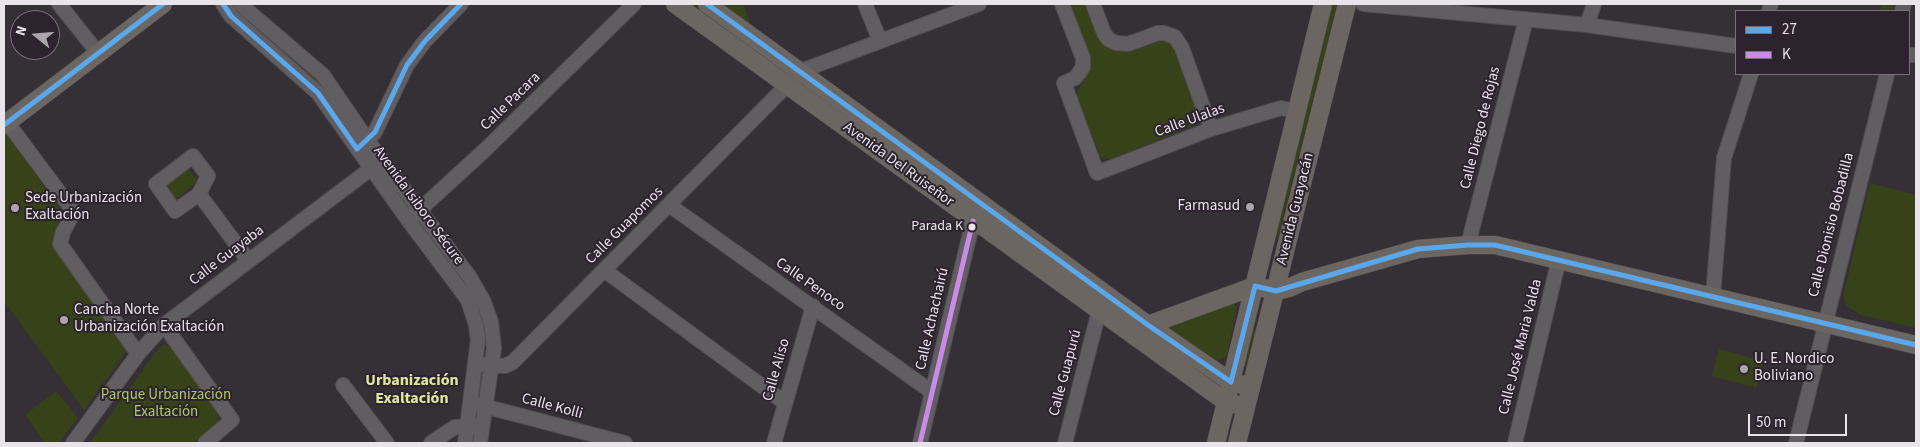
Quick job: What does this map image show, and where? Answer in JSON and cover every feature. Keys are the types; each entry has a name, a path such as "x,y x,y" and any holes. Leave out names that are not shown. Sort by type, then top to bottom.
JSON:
{"main road":[{"path":"6,124 163,4"},
{"name":"Avenida Del Ruiseñor","path":"675,4 1226,402 1246,407"},
{"name":"Avenida Del Ruiseñor","path":"707,4 1148,325 1231,382 1251,387"},
{"name":"Avenida Guayacán","path":"1216,443 1323,4"},
{"name":"Avenida Guayacán","path":"1237,443 1346,4"},
{"path":"1148,325 1255,286 1276,290 1418,249 1468,244 1495,245 1559,259 1916,345"}],"street":[{"path":"59,4 98,53"},
{"name":"Avenida Isiboro Sécure","path":"223,4 231,16 318,93 363,145 382,160 421,209 469,276 483,300 490,322 494,348 480,443"},
{"name":"Avenida Isiboro Sécure","path":"240,4 323,76 363,145 371,169 468,300 478,340 464,443"},
{"path":"363,145 375,132 407,65 425,40 461,4"},
{"name":"Calle Pacara","path":"408,220 487,148 634,4"},
{"path":"865,4 880,41"},
{"path":"801,71 979,4"},
{"name":"Calle Ulalas","path":"1062,4 1083,58 1079,73 1075,78 1064,83 1097,173 1212,129 1282,108 1296,111"},
{"path":"1093,4 1104,33 1116,43 1128,44 1164,32 1175,37 1182,48 1212,129"},
{"path":"1363,4 1484,9 1526,19 1735,46"},
{"path":"1587,26 1594,4"},
{"name":"Calle Diego de Rojas","path":"1468,244 1526,19"},
{"name":"Calle Guapomos","path":"475,364 506,366 513,362 801,71"},
{"path":"1713,296 1724,158 1751,75"},
{"name":"Calle Dionisio Bobadilla","path":"1796,443 1886,75"},
{"path":"6,124 74,212 63,232 60,244 138,354"},
{"name":"Calle Guayaba","path":"73,443 138,354 164,325 382,160"},
{"path":"199,194 248,260"},
{"name":"Calle Penoco","path":"669,205 932,392"},
{"name":"Calle Achachairú","path":"920,443 973,221 984,206"},
{"name":"Calle José Maria Valda","path":"1515,443 1559,259"},
{"path":"604,270 785,403"},
{"name":"Calle Aliso","path":"774,443 813,306"},
{"name":"Calle Guapurú","path":"1065,443 1099,311"},
{"path":"164,325 232,420 205,443"},
{"path":"343,385 387,443"},
{"name":"Calle Kolli","path":"470,402 626,443"},
{"path":"431,443 455,427 467,425 482,427"}],"green space":[{"path":"687,4 697,4 785,68 782,74"},
{"path":"719,4 743,4 752,28"},
{"path":"1067,4 1086,4 1101,43 1111,50 1124,52 1161,38 1165,38 1174,45 1199,115 1196,125 1111,159 1100,156 1076,94 1090,70 1090,57 1077,23 1074,22"},
{"path":"1332,4 1337,4 1278,238 1273,237"},
{"path":"1881,4 1895,4 1893,10 1880,10"},
{"path":"234,6 327,89 324,93 231,9"},
{"name":"Parque Urbanización Exaltación","path":"6,133 61,210 54,242 128,349 84,410 4,301 4,135"},
{"path":"186,169 198,181 179,197 175,198 167,183"},
{"path":"1870,183 1916,195 1916,328 1861,315 1846,305 1844,299 1844,292"},
{"path":"424,225 469,285 480,304 486,328 482,326 477,306 469,289 421,228"},
{"path":"1233,303 1237,307 1227,356 1214,363 1166,327"},
{"path":"1251,329 1256,330 1246,367 1241,366"},
{"name":"Parque Urbanización Exaltación","path":"163,345 174,349 217,410 219,419 217,424 193,443 90,443 155,353"},
{"path":"1719,349 1763,361 1756,388 1712,376"},
{"name":"Parque Urbanización Exaltación","path":"56,391 78,418 58,443 45,443 25,415"}],"transit line":[{"name":"27","path":"4,125 163,4"},
{"name":"27","path":"223,4 231,16 318,93 357,149 375,132 407,65 425,41 461,4"},
{"name":"27","path":"707,4 1148,325 1231,382 1255,286 1276,291 1418,249 1468,245 1495,245 1916,345"},
{"name":"K","path":"920,443 973,221"}],"place":[{"name":"Farmasud","path":"1250,207"},
{"name":"Sede Urbanización Exaltación","path":"15,208"},
{"name":"Parada K","path":"972,227"},
{"name":"Cancha Norte Urbanización Exaltación","path":"64,320"},
{"name":"U. E. Nordico Boliviano","path":"1744,369"}],"district":[{"name":"Urbanización Exaltación","path":"412,390"}]}
